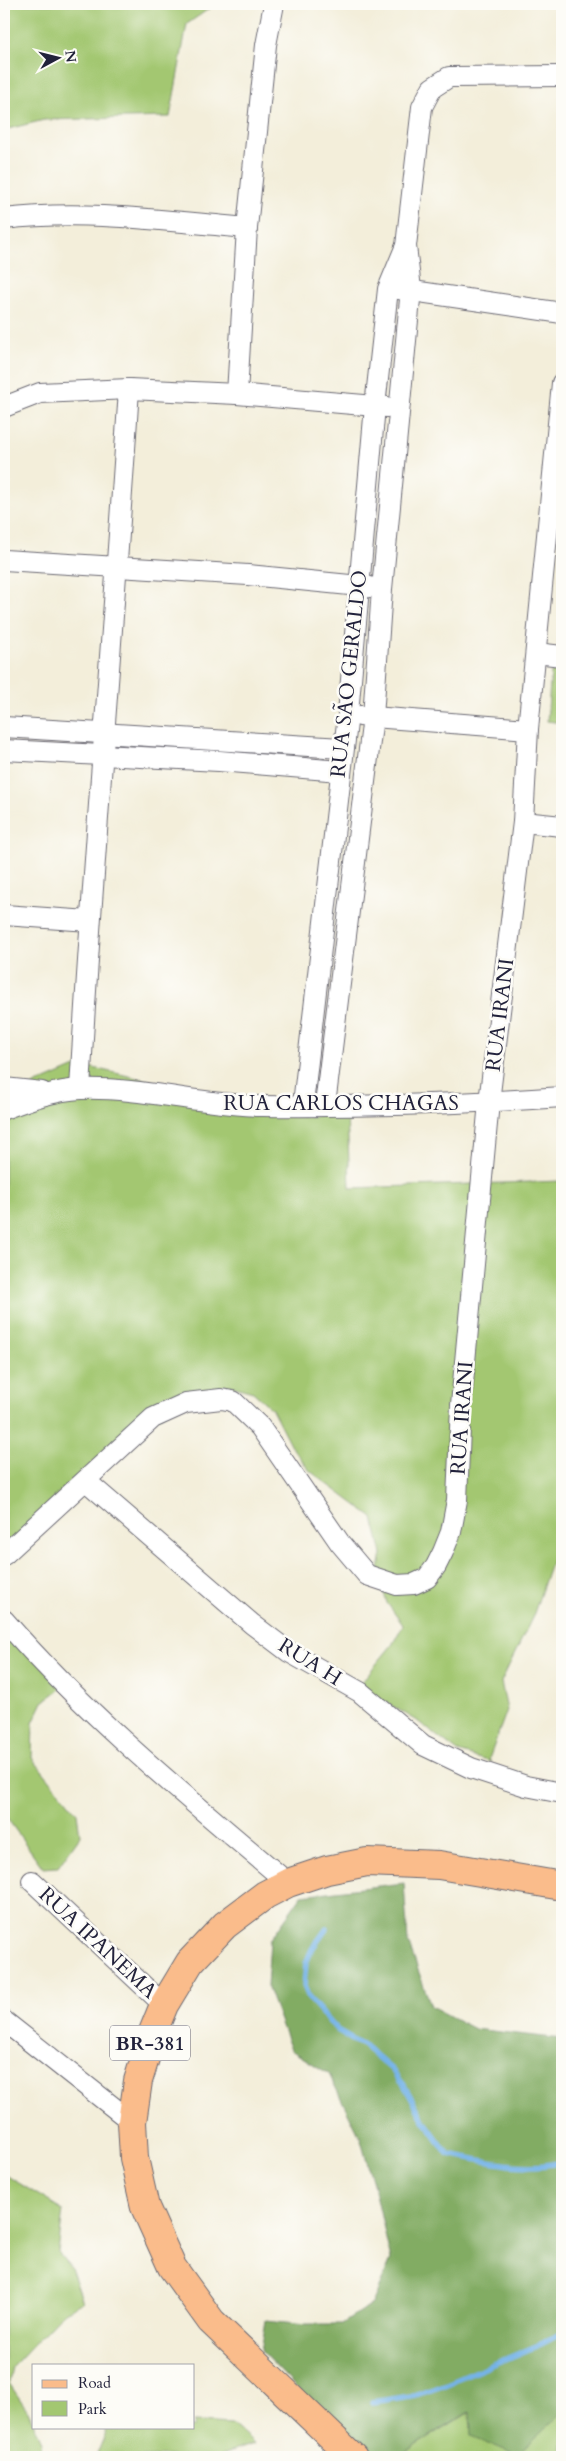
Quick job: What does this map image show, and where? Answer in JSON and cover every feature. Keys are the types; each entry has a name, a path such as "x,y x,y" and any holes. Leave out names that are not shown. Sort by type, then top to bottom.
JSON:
{"main road":[{"name":"BR-381","path":"353,2457 211,2321 172,2268 145,2207 134,2158 132,2122 138,2081 164,2004 190,1962 225,1925 265,1895 288,1883 327,1870 367,1862 439,1865 562,1886"}],"street":[{"path":"237,394 248,228 266,44 274,4"},
{"name":"RUA SÃO GERALDO","path":"325,1105 373,717 382,589 411,289 406,246 422,107 432,88 440,81 449,77 562,76"},
{"path":"4,219 83,214 248,228"},
{"name":"RUA SÃO GERALDO","path":"303,1104 342,748 348,714 358,586 388,288 406,246"},
{"path":"388,288 411,289 562,313"},
{"name":"RUA IRANI","path":"86,1482 153,1418 179,1406 201,1400 221,1399 234,1402 260,1427 340,1542 367,1575 397,1584 421,1581 436,1566 451,1532 457,1500 461,1405 489,1102 522,822 528,729 562,383"},
{"path":"80,1089 89,921 104,757 129,389"},
{"path":"4,407 40,393 129,389 237,394 399,409"},
{"path":"4,560 118,566 382,589"},
{"path":"536,654 562,656"},
{"path":"348,714 528,729"},
{"path":"4,728 342,748"},
{"path":"4,750 104,757 219,761 340,771"},
{"path":"522,822 562,826"},
{"path":"4,915 89,921"},
{"path":"4,1088 57,1093"},
{"name":"RUA CARLOS CHAGAS","path":"4,1108 57,1093 80,1089 136,1092 212,1103 262,1106 489,1102 562,1097"},
{"path":"4,1555 86,1482"},
{"name":"RUA H","path":"86,1482 252,1624 289,1652 360,1692 423,1745 471,1768 526,1786 562,1793"},
{"path":"4,1620 44,1666 140,1758 288,1883"},
{"name":"RUA IPANEMA","path":"32,1881 164,2004"},
{"path":"4,2021 132,2122"}],"green space":[{"path":"4,4 216,4 187,24 170,117 44,120 4,130"},
{"path":"551,672 562,673 562,723 547,721"},
{"path":"80,1065 239,1101 277,1116 301,1117 347,1113 350,1188 562,1181 562,1530 533,1616 501,1682 507,1710 489,1759 491,1762 458,1752 416,1720 358,1686 392,1645 403,1625 387,1603 378,1574 382,1554 373,1518 310,1471 291,1446 272,1409 253,1392 235,1387 206,1391 151,1421 4,1553 4,1098"},
{"path":"4,1611 8,1618 43,1647 63,1687 43,1702 33,1723 32,1758 77,1813 80,1836 58,1867 43,1868 4,1814"},
{"path":"404,1883 408,1942 431,2006 474,2029 562,2039 562,2378 560,2415 517,2455 471,2436 470,2411 397,2457 363,2457 261,2351 266,2320 306,2324 342,2324 372,2304 391,2260 377,2198 360,2137 329,2074 291,2050 267,1986 270,1940 302,1895"},
{"path":"4,2174 63,2210 58,2253 71,2268 83,2302 64,2312 12,2367 9,2383 28,2411 32,2420 32,2428 36,2428 42,2442 37,2457 4,2457"},
{"path":"562,2378 562,2457 397,2457 471,2411"},
{"path":"195,2422 232,2424 254,2444 217,2457 96,2457 108,2428 195,2428"}],"waterway":[{"path":"327,1928 312,1949 306,1963 304,1986 309,1998 337,2030 363,2045 391,2069 404,2085 423,2119 448,2154 519,2166 548,2165 562,2162"},
{"path":"373,2402 417,2395 442,2386 541,2344 562,2333"}]}
